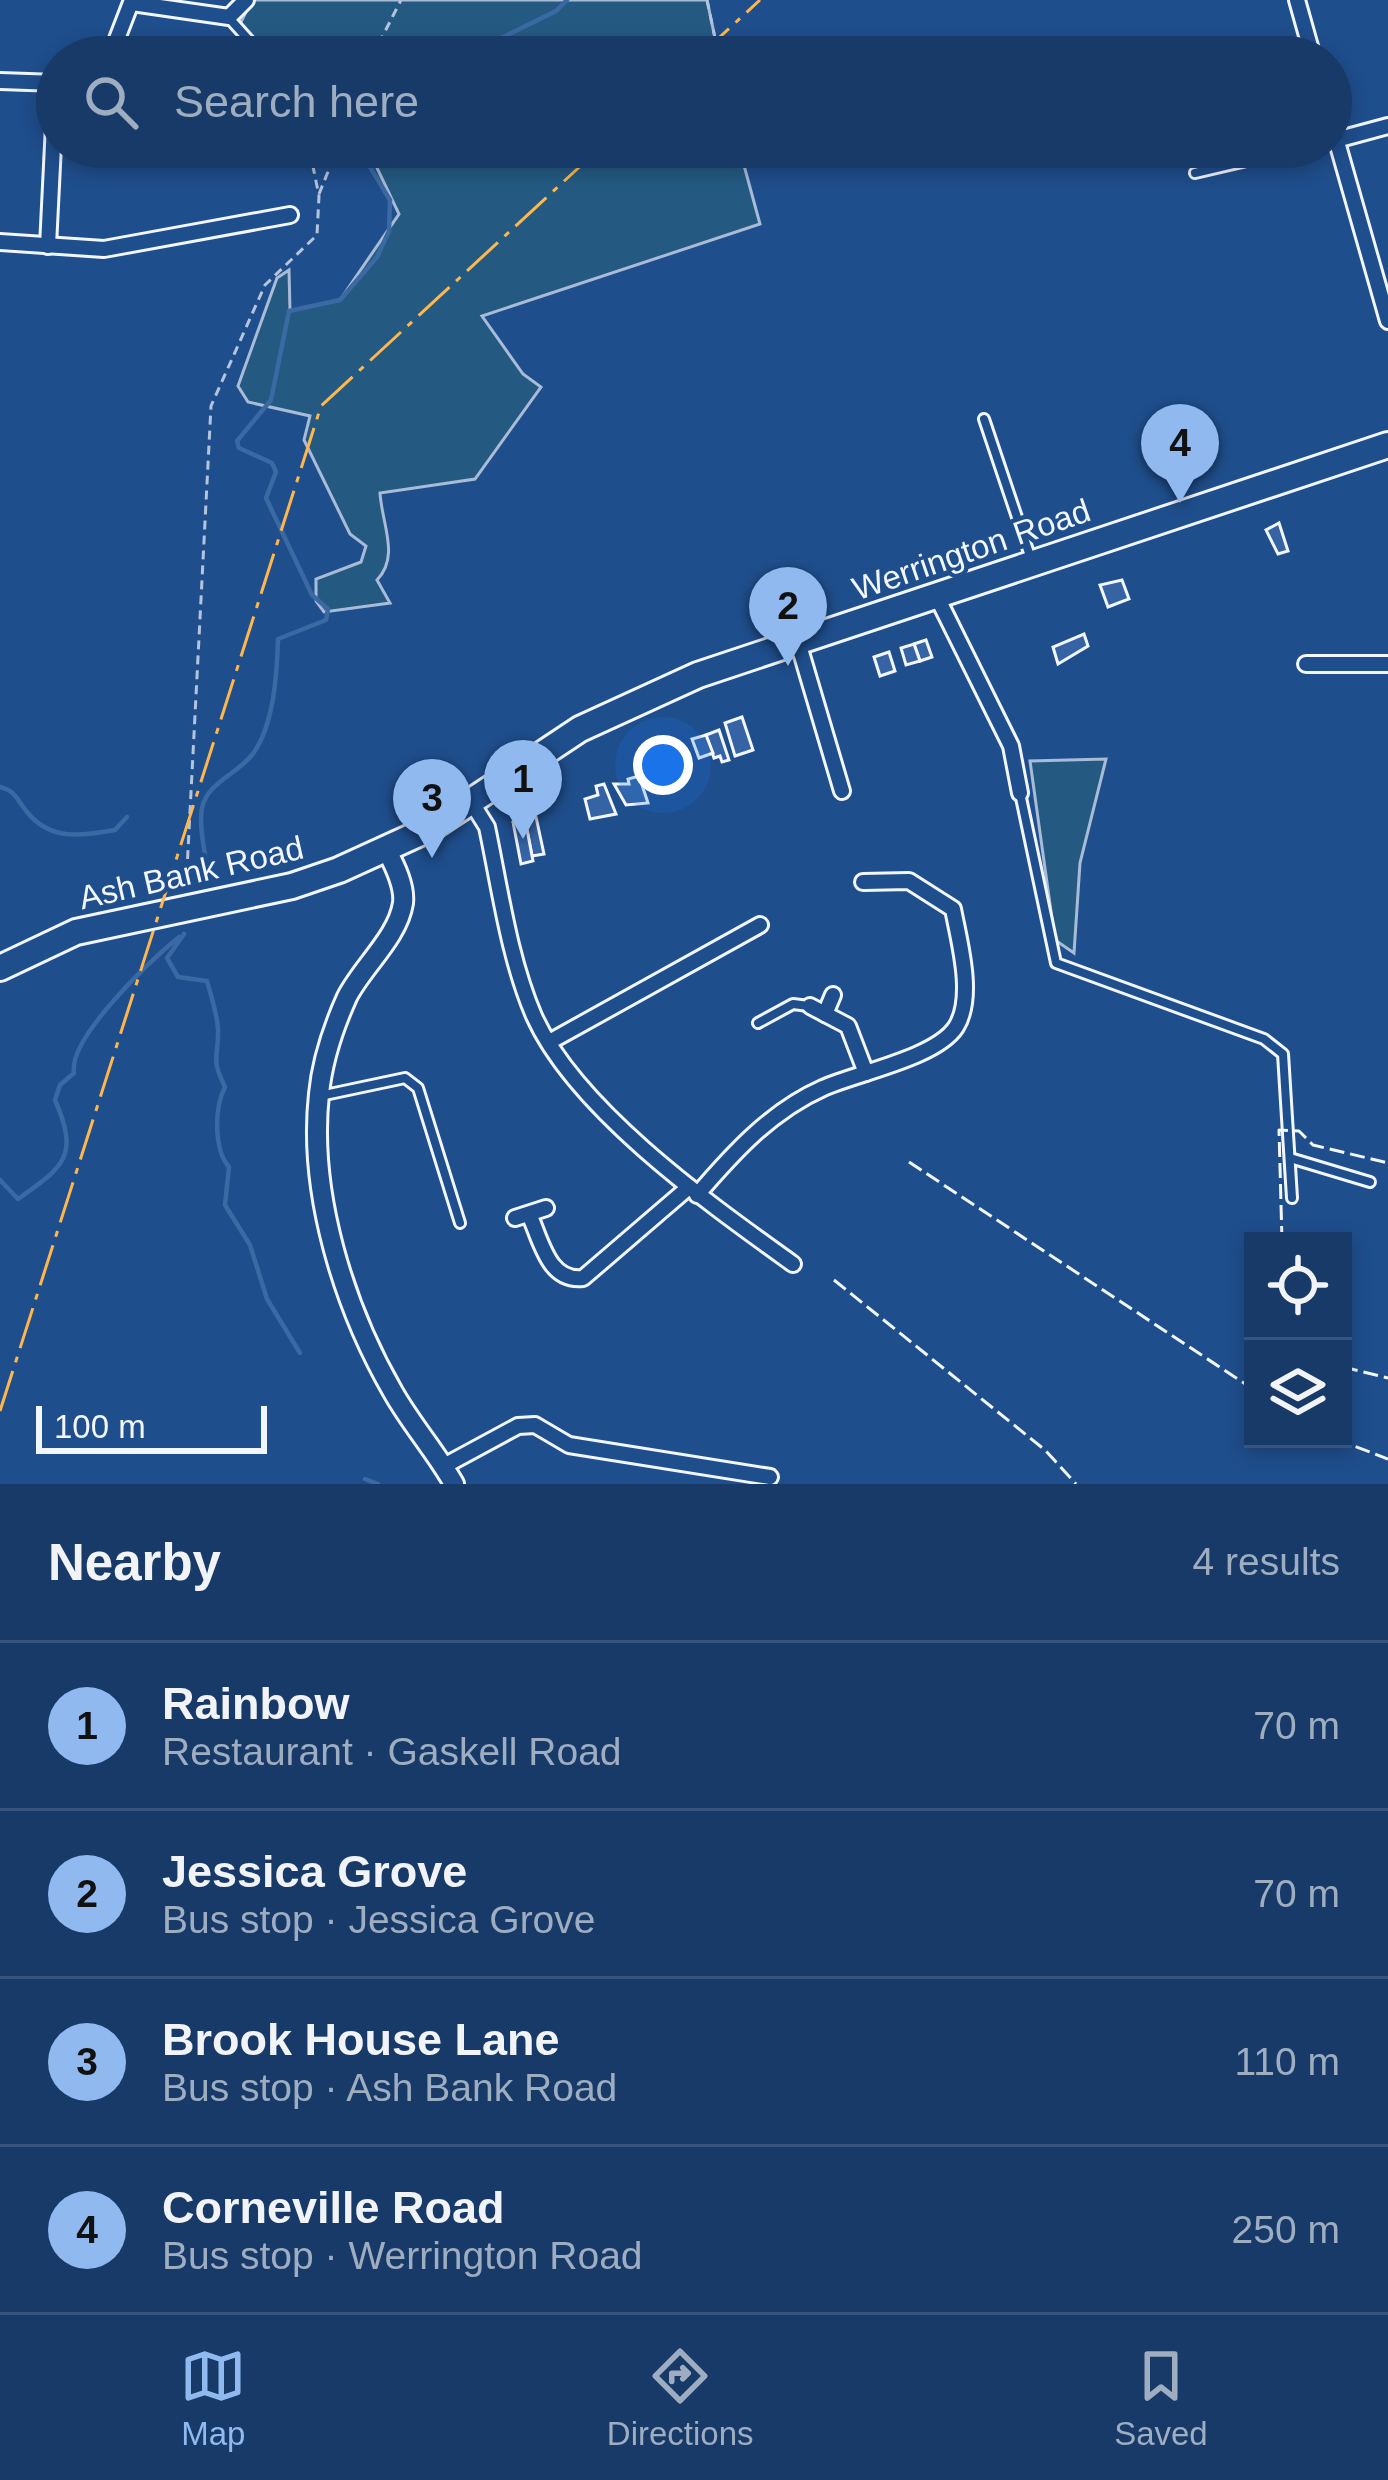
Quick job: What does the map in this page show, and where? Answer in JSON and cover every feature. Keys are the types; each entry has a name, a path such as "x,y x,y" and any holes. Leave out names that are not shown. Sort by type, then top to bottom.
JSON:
{"highway":[{"name":"Werrington Road","path":"580,729 698,675 1388,445"},
{"name":"Ash Bank Road","path":"0,968 76,932 292,886 387,851 472,803 580,729"}],"street":[{"path":"118,36 132,1 229,17 246,0"},
{"path":"1297,0 1307,36"},
{"path":"0,81 36,83"},
{"path":"1352,136 1388,126"},
{"path":"48,246 52,168"},
{"path":"1342,168 1388,321"},
{"path":"0,242 104,249 290,215"},
{"path":"937,595 1010,746 1020,793"},
{"path":"798,642 842,791"},
{"path":"1306,664 1388,664"},
{"path":"472,803 487,827 523,982 536,1019 551,1041 599,1102 693,1191 776,1242 793,1264"},
{"path":"387,851 402,886 402,908 348,996 318,1096 324,1190 350,1299 396,1397 454,1484"},
{"path":"547,1208 522,1216 555,1272 583,1278 693,1191 767,1122 821,1088 920,1052 955,1030 963,1007 953,909 909,881 863,882"},
{"path":"551,1041 760,925"},
{"path":"825,1014 833,995"},
{"path":"810,1006 848,1026 866,1073"},
{"path":"444,1466 518,1426 535,1425 569,1445 770,1477"}],"lane":[{"path":"229,17 246,36"},
{"path":"1195,173 1216,168"},
{"path":"984,419 1032,562"},
{"path":"1020,793 1056,962 1272,1043 1287,1061 1292,1198"},
{"path":"758,1023 793,1004 810,1006"},
{"path":"318,1096 405,1078 418,1088 460,1222"},
{"path":"1290,1158 1370,1182"}],"path":[{"path":"382,36 400,0"},
{"path":"707,0 715,36"},
{"path":"185,908 211,406 265,285 317,235 319,196 313,168"},
{"path":"319,196 330,168"}],"shaded area":[{"path":"252,0 707,0 715,36 250,36 239,26"},
{"path":"377,168 745,168 760,224 482,316 523,374 541,387 475,479 380,493 389,550 377,580 390,603 324,612 316,601 316,579 361,562 366,546 350,534 304,440 310,416 248,402 238,386 277,278 289,270 290,311 340,300 399,214"},
{"path":"1106,759 1080,863 1074,953 1055,940 1030,761"}],"building":[{"path":"1279,523 1288,551 1278,554 1266,530"},
{"path":"1122,580 1129,599 1108,607 1100,585"},
{"path":"1084,634 1088,646 1058,664 1053,647"},
{"path":"926,640 932,657 920,661 914,644"},
{"path":"914,644 920,661 906,665 901,648"},
{"path":"889,652 895,671 880,676 874,657"},
{"path":"742,717 753,750 735,756 725,723"},
{"path":"719,730 729,760 722,762 720,756 714,758 706,735"},
{"path":"706,735 713,753 699,758 692,739"},
{"path":"668,745 676,774 653,774 647,751"},
{"path":"639,776 648,803 626,805 614,784 629,784 628,779"},
{"path":"604,784 616,814 590,819 585,799 598,795 596,786"},
{"path":"536,817 544,854 532,856 525,819"},
{"path":"525,819 533,861 521,864 513,822"}],"waterway":[{"path":"505,36 556,11 567,0"},
{"path":"207,882 201,826 205,799 246,762 265,730 278,639 326,620 328,609 312,595 266,498 276,472 272,463 239,448 237,441 271,400 289,311 340,300 377,257 389,231 390,200 371,168"},
{"path":"0,787 13,794 36,821 56,832 79,835 115,830 127,817"},
{"path":"184,934 167,958 178,977 207,981 215,1011 216,1063 225,1087 217,1128 220,1150 229,1167 225,1205 250,1245 267,1299 300,1353"},
{"path":"0,1180 18,1199 56,1169 66,1148 55,1100 60,1085 74,1073 76,1058 97,1021 179,937"},
{"path":"365,1479 378,1484"}],"fence":[{"path":"1282,1232 1279,1130 1299,1131 1313,1145 1388,1163"},
{"path":"909,1162 1244,1383"},
{"path":"834,1280 1045,1450 1076,1484"},
{"path":"1352,1369 1388,1378"},
{"path":"1352,1445 1388,1459"}],"power":[{"path":"721,36 760,0"},
{"path":"0,1411 321,406 578,168"}],"place":[{"name":"Corneville Road","path":"1180,503"},
{"name":"Jessica Grove","path":"788,666"},
{"name":"Rainbow","path":"523,839"},
{"name":"Brook House Lane","path":"432,858"}]}
